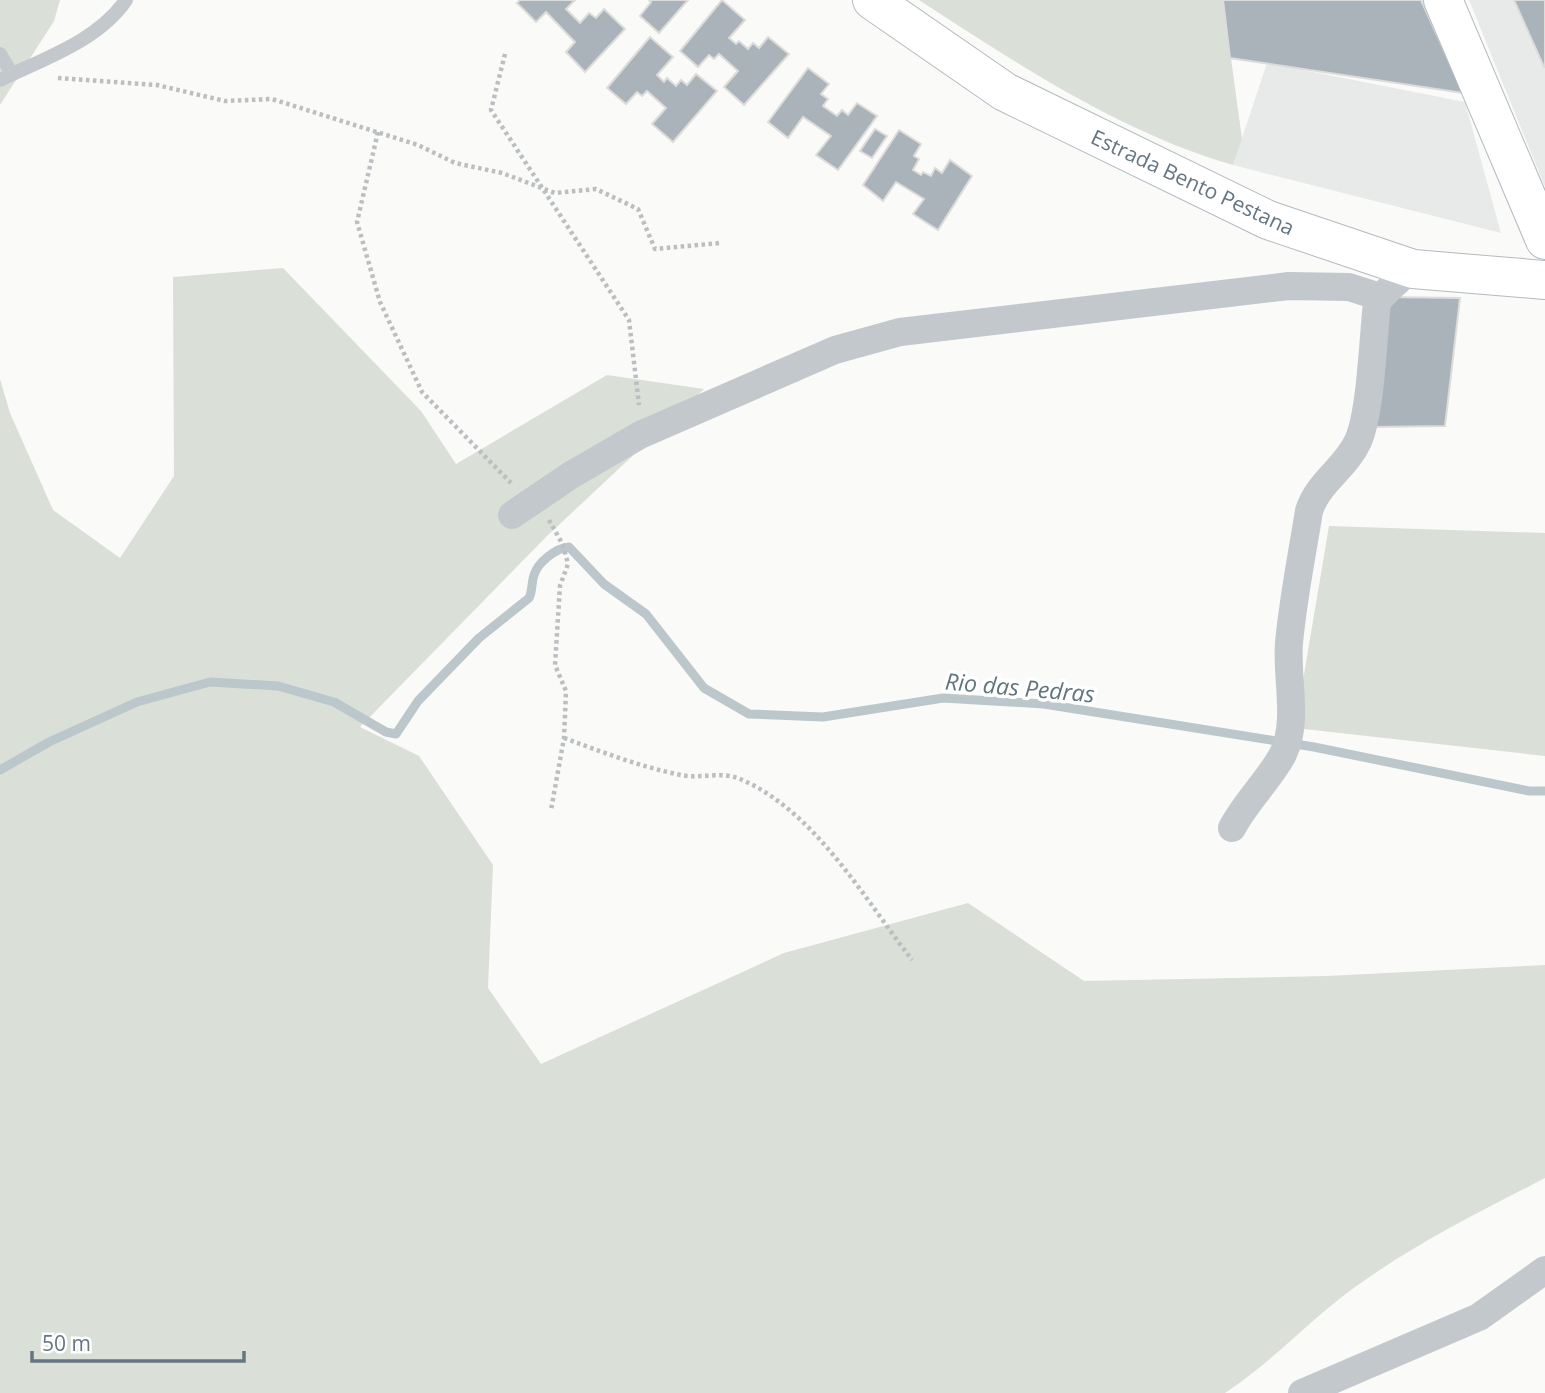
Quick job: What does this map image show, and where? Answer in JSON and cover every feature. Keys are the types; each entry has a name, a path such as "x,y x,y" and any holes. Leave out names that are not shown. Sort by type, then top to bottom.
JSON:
{"main road":[{"name":"Estrada Bento Pestana","path":"872,0 1004,93 1268,220 1413,270 1545,280"},
{"path":"1443,0 1545,240"}],"street":[{"path":"1232,828 1242,807 1286,743 1289,640 1308,511 1314,496 1349,455 1362,429 1380,297 1413,270"},
{"path":"522,509 640,436 835,350 901,332 1289,286 1349,287 1380,297"},
{"path":"1302,1393 1479,1317 1545,1270"}],"lane":[{"path":"0,54 6,77 82,40 119,10 126,0"}],"path":[{"path":"505,54 491,110 629,320 638,379 640,436"},
{"path":"6,77 157,85 225,101 272,99 418,145 455,163 502,173 555,193 596,189 638,209 655,249 720,243"},
{"path":"378,132 357,222 380,302 422,392 522,509 540,508 555,528 568,564 560,586 555,665 566,691 564,738 551,810"},
{"path":"564,738 630,762 684,776 738,777 778,802 814,831 912,960"}],"shaded area":[{"path":"0,0 60,0 54,21 0,105"},
{"path":"919,0 1223,0 1242,139 1233,165 1150,135 1070,94"},
{"path":"1469,0 1545,0 1545,187"},
{"path":"1267,63 1465,102 1501,233 1233,165"},
{"path":"283,268 421,411 456,464 607,375 704,389 547,536 360,727 419,756 493,865 488,988 541,1064 784,953 968,903 1084,981 1327,976 1545,965 1545,1178 1435,1236 1382,1268 1333,1304 1225,1393 0,1393 0,379 10,413 53,510 120,558 174,476 173,277"},
{"path":"1329,526 1545,533 1545,756 1295,728"}],"building":[{"path":"520,0 575,0 566,9 580,23 589,13 596,18 604,9 625,29 585,72 566,52 575,42 546,12 536,22 517,3"},
{"path":"649,0 688,0 659,33 640,16 651,2"},
{"path":"722,0 745,20 729,38 736,44 739,41 748,49 753,43 759,48 768,37 789,54 744,105 724,87 738,71 719,54 714,59 709,55 698,67 680,51"},
{"path":"1223,0 1421,0 1463,93 1230,58"},
{"path":"1514,0 1545,0 1545,67 1544,67"},
{"path":"650,37 673,57 657,75 664,82 667,78 676,86 681,80 687,85 696,74 717,91 673,142 652,124 666,108 647,91 642,96 637,92 626,104 607,88"},
{"path":"808,68 829,84 821,94 828,99 823,106 837,116 842,110 848,115 857,103 877,116 838,170 816,155 831,136 803,117 788,138 768,122"},
{"path":"875,129 887,136 872,158 860,151"},
{"path":"899,130 921,144 914,156 919,159 913,170 921,175 923,172 931,176 935,168 942,173 950,160 972,176 938,230 913,214 924,199 896,182 883,201 863,185"},
{"path":"1383,297 1460,298 1445,426 1373,427"}],"waterway":[{"name":"Rio das Pedras","path":"0,770 49,742 137,702 210,682 278,686 334,702 386,732 396,734 418,701 479,638 529,598 534,575 543,561 553,553 569,547 604,584 646,614 704,688 749,714 823,717 943,698 1044,704 1314,747 1529,791 1545,791"}]}
